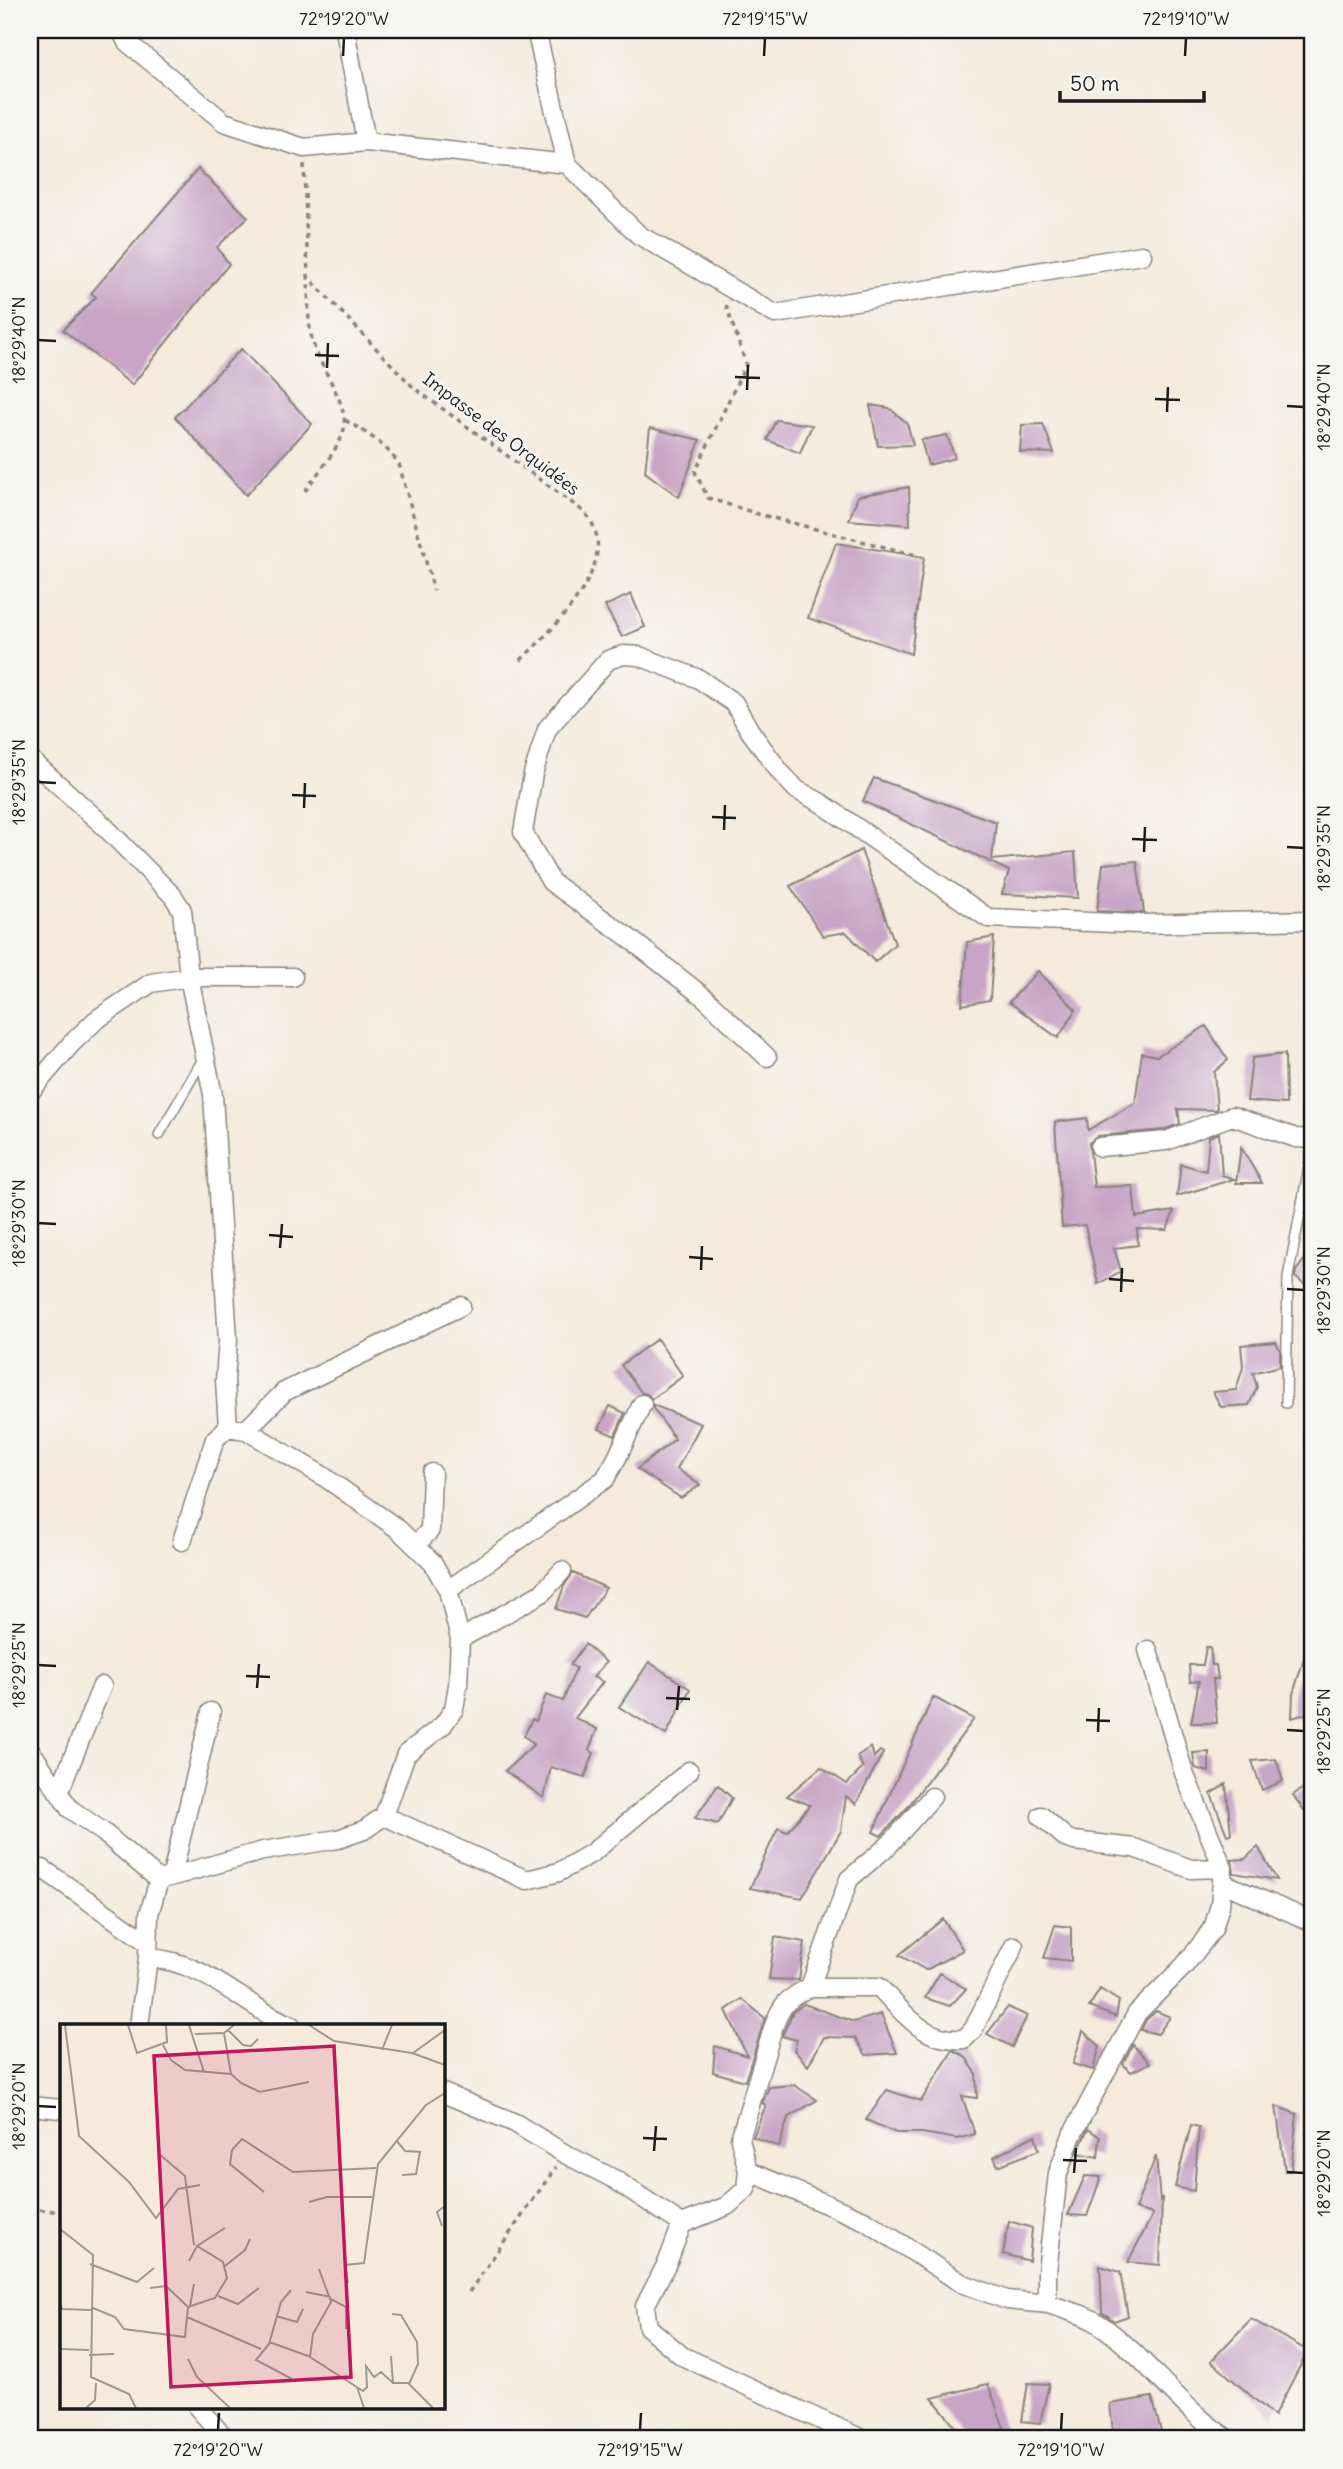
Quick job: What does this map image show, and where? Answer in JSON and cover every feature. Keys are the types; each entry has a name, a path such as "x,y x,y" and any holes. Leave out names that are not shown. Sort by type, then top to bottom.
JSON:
{"street":[{"path":"121,30 127,42 224,121 304,148 366,142 567,164"},
{"path":"345,30 366,142"},
{"path":"536,30 567,164 639,235 775,314 1142,256"},
{"path":"767,1057 695,990 551,882 523,832 533,774 547,729 608,660 623,654 639,656 699,680 734,703 750,731 796,790 821,803 988,918 1139,924 1313,920"},
{"path":"30,759 103,825 173,896 181,909 189,977 213,1095 228,1340 225,1380 228,1427"},
{"path":"30,1092 71,1044 106,1013 151,983 189,977 293,977"},
{"path":"1100,1147 1166,1141 1232,1116 1296,1138 1313,1139"},
{"path":"246,1430 284,1392 461,1306"},
{"path":"448,1590 606,1479 642,1404"},
{"path":"166,1877 264,1851 338,1839 364,1830 384,1816 406,1754 443,1725 454,1709 458,1685 460,1639 448,1590 433,1563 398,1529 323,1476 246,1430 228,1427"},
{"path":"182,1541 215,1439 228,1427"},
{"path":"416,1545 430,1530 432,1473"},
{"path":"460,1639 542,1594 562,1571"},
{"path":"1049,2304 1047,2272 1058,2173 1072,2135 1137,2013 1184,1966 1213,1929 1220,1905 1223,1875 1184,1773 1148,1650"},
{"path":"58,1792 102,1686"},
{"path":"139,2024 149,1914 166,1877 211,1712"},
{"path":"30,1750 70,1809 166,1877"},
{"path":"384,1816 527,1880 559,1871 592,1853 689,1771"},
{"path":"810,1987 849,1879 889,1845 932,1797"},
{"path":"1041,1816 1066,1838 1134,1848 1191,1869 1223,1875 1313,1922"},
{"path":"43,1869 147,1950 230,1988 288,2024"},
{"path":"862,2439 682,2356 648,2327 645,2306 668,2261 682,2224 727,2206 746,2189 748,2171 740,2139 773,2028 779,2011 788,1998 810,1987 879,1987 914,2024 942,2039 964,2039 973,2030 1014,1946"},
{"path":"444,2092 515,2123 565,2154 614,2179 682,2224"},
{"path":"30,2106 60,2109"},
{"path":"748,2171 866,2221 961,2283 1007,2300 1049,2304 1082,2314 1103,2326 1206,2425 1228,2439"},
{"path":"200,2410 226,2439"}],"lane":[{"path":"159,1135 206,1055"},
{"path":"1286,1403 1288,1277 1313,1146"}],"path":[{"path":"304,148 312,339 318,358 340,402 345,420 342,436 305,491"},
{"name":"Impasse des Orquidées","path":"308,277 414,388 589,518 596,539 596,564 562,619 518,663"},
{"path":"718,281 746,364 695,472 708,498 758,514 919,556"},
{"path":"345,420 376,438 399,464 434,591"},
{"path":"469,2292 565,2154"},
{"path":"30,2208 60,2213"}],"building":[{"path":"198,169 248,217 217,247 229,264 132,385 63,330 96,297 91,293"},
{"path":"241,349 312,424 246,495 175,417"},
{"path":"870,405 889,408 907,423 913,445 878,446"},
{"path":"776,420 812,425 800,453 767,440"},
{"path":"1043,424 1054,453 1020,452 1022,425"},
{"path":"650,428 700,440 679,497 645,472"},
{"path":"947,435 955,458 928,465 921,440"},
{"path":"909,487 910,525 849,520 858,496"},
{"path":"836,543 924,557 911,654 808,618"},
{"path":"631,594 645,627 622,637 605,606"},
{"path":"874,778 996,822 992,860 1075,852 1078,898 1002,894 1009,871 863,801"},
{"path":"861,850 895,944 875,962 846,932 823,936 790,886"},
{"path":"1137,861 1144,913 1097,911 1103,864"},
{"path":"994,937 990,1000 962,1005 967,942"},
{"path":"1038,971 1076,1010 1058,1038 1009,1002"},
{"path":"1206,1026 1228,1060 1214,1072 1217,1110 1178,1109 1180,1124 1163,1130 1098,1136 1089,1143 1094,1187 1133,1186 1136,1217 1174,1211 1167,1230 1137,1229 1138,1245 1114,1248 1121,1271 1098,1284 1085,1225 1062,1227 1055,1122 1087,1118 1088,1130 1135,1103 1142,1053 1157,1056"},
{"path":"1285,1054 1286,1104 1247,1101 1252,1058"},
{"path":"1219,1133 1222,1175 1234,1179 1177,1196 1181,1164 1206,1171 1209,1137"},
{"path":"1241,1147 1262,1183 1236,1183"},
{"path":"1313,1248 1313,1274 1305,1285 1295,1277 1296,1271"},
{"path":"657,1339 683,1376 652,1399 642,1393 621,1365"},
{"path":"1276,1342 1280,1350 1280,1366 1253,1373 1257,1387 1249,1405 1221,1407 1213,1392 1236,1390 1243,1367 1241,1345"},
{"path":"653,1405 701,1424 677,1469 700,1485 681,1498 637,1469 675,1439"},
{"path":"610,1406 625,1413 615,1436 599,1429"},
{"path":"573,1573 606,1588 585,1618 556,1609 564,1586"},
{"path":"585,1644 606,1662 593,1677 603,1682 575,1718 597,1729 589,1750 594,1753 585,1777 551,1767 544,1798 505,1771 534,1744 524,1736 532,1719 536,1721 546,1695 563,1701 576,1668 570,1665"},
{"path":"1206,1647 1210,1647 1212,1665 1216,1665 1218,1679 1213,1679 1217,1723 1191,1723 1199,1681 1190,1682 1189,1665 1203,1665"},
{"path":"1305,1655 1312,1656 1309,1713 1292,1718 1293,1694"},
{"path":"649,1662 690,1689 666,1735 619,1707"},
{"path":"933,1697 974,1719 907,1808 881,1836 873,1832"},
{"path":"871,1747 874,1757 880,1751 883,1753 856,1804 846,1796 841,1831 802,1898 750,1888 778,1828 787,1832 810,1805 787,1796 821,1767 847,1784 863,1768 857,1756"},
{"path":"1209,1752 1209,1772 1195,1768 1193,1753"},
{"path":"1276,1759 1283,1781 1262,1790 1252,1761"},
{"path":"1226,1784 1231,1834 1227,1835 1211,1794"},
{"path":"718,1785 732,1798 718,1824 695,1818"},
{"path":"1308,1785 1313,1793 1313,1823 1293,1795"},
{"path":"1258,1847 1277,1880 1234,1873 1232,1860 1245,1859"},
{"path":"943,1919 963,1950 926,1970 899,1955"},
{"path":"1055,1925 1071,1927 1071,1961 1044,1958"},
{"path":"775,1937 805,1942 799,1980 769,1979"},
{"path":"940,1973 966,1989 950,2006 925,1998"},
{"path":"1100,1989 1119,2001 1116,2017 1089,2007"},
{"path":"742,1999 765,2018 745,2081 713,2072 715,2046 747,2056 726,2010"},
{"path":"804,2004 854,2022 881,2014 897,2053 866,2055 855,2038 824,2037 808,2066 794,2050 797,2040 782,2036 793,2012"},
{"path":"1008,2007 1027,2016 1012,2047 987,2034"},
{"path":"1156,2011 1170,2017 1158,2034 1141,2030 1146,2020"},
{"path":"1083,2031 1100,2046 1093,2070 1073,2064"},
{"path":"1133,2045 1150,2063 1131,2072 1123,2064"},
{"path":"953,2050 965,2056 976,2073 977,2098 962,2096 975,2134 958,2139 922,2133 896,2133 866,2120 887,2090 921,2101"},
{"path":"794,2085 817,2100 788,2118 779,2147 753,2137 766,2105 762,2103 769,2087"},
{"path":"1276,2106 1297,2114 1291,2171 1285,2171"},
{"path":"1191,2125 1199,2127 1194,2191 1175,2187"},
{"path":"1088,2129 1100,2137 1098,2157 1077,2153"},
{"path":"1035,2135 1039,2150 998,2166 994,2157"},
{"path":"1156,2156 1160,2201 1162,2197 1160,2265 1128,2262 1153,2214 1135,2209"},
{"path":"1085,2176 1101,2177 1087,2216 1068,2215"},
{"path":"1009,2221 1032,2228 1029,2261 1003,2254"},
{"path":"1100,2266 1120,2272 1128,2316 1114,2321 1102,2312"},
{"path":"1251,2319 1308,2351 1274,2416 1211,2361"},
{"path":"1028,2383 1049,2384 1040,2423 1022,2421"},
{"path":"988,2384 1008,2439 966,2439 932,2398"},
{"path":"1152,2397 1163,2439 1119,2439 1113,2432 1110,2404"}]}
